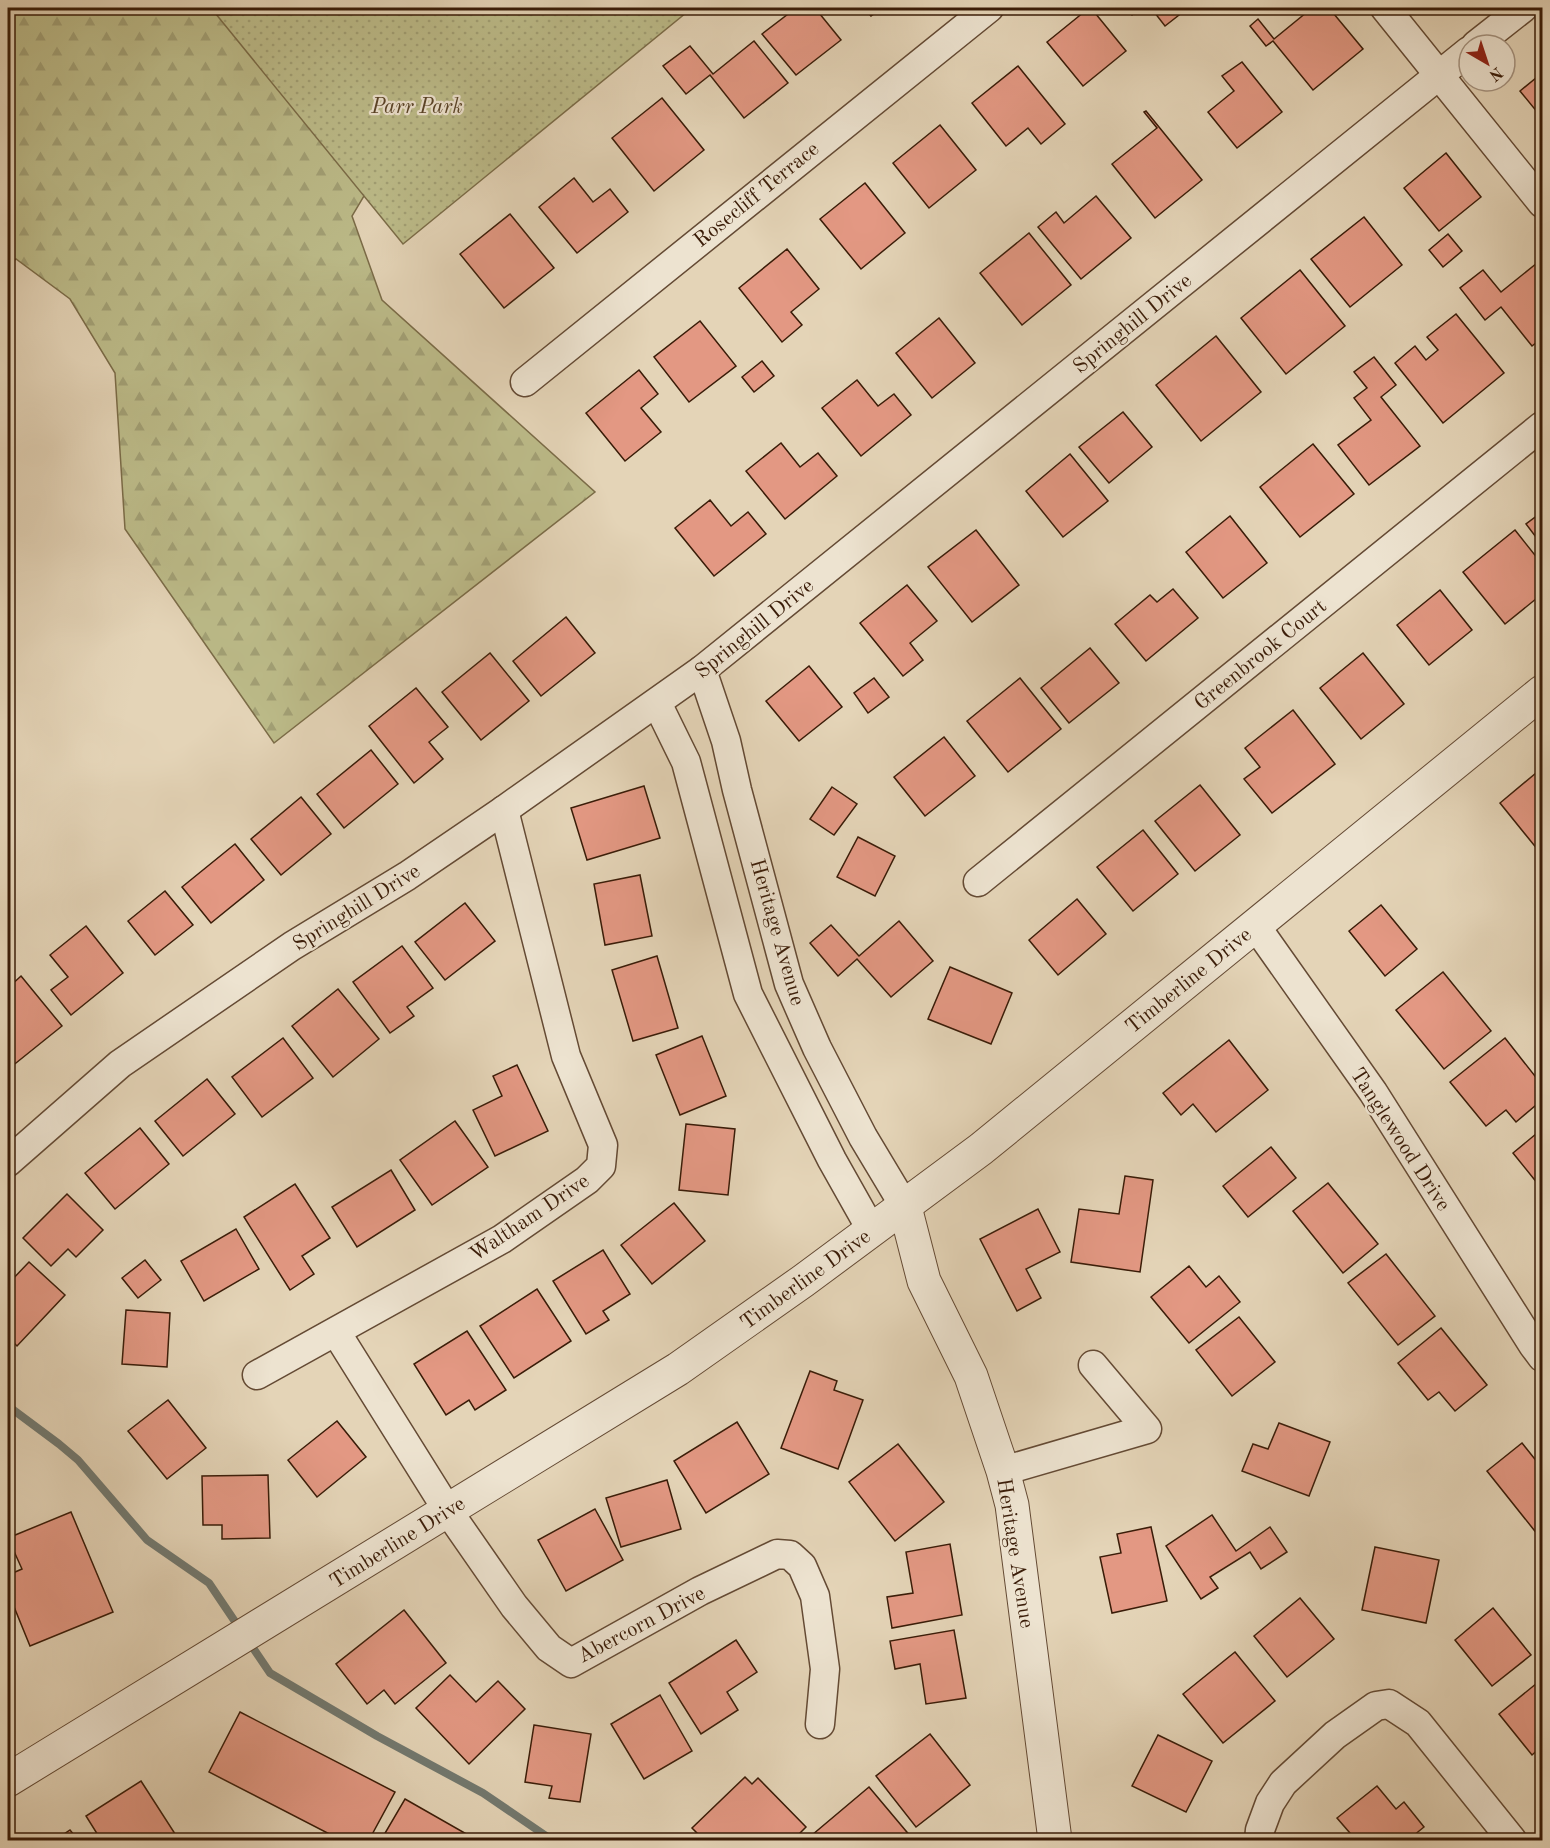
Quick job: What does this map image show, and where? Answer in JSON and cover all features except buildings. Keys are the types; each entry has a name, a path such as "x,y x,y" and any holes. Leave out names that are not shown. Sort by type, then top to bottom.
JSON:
{"street":[{"name":"Rosecliff Terrace","path":"525,382 988,8"},
{"path":"1385,8 1542,203"},
{"path":"1491,33 1523,8"},
{"name":"Springhill Drive","path":"8,1162 120,1065 292,946 406,876 504,810 702,670 1457,61"},
{"name":"Greenbrook Court","path":"978,882 1542,426"},
{"name":"Heritage Avenue","path":"702,670 726,741 789,984 817,1048 858,1127 905,1207 924,1281 971,1376 1003,1471 1012,1505 1055,1840"},
{"name":"Timberline Drive","path":"8,1780 678,1369 872,1231 981,1149 1542,692"},
{"name":"Heritage Avenue","path":"657,703 686,762 748,994 832,1160 872,1231 924,1281"},
{"name":"Waltham Drive","path":"257,1375 502,1239 587,1180 601,1166 603,1145 566,1056 504,810"},
{"name":"Tanglewood Drive","path":"1255,925 1373,1092 1542,1357"},
{"name":"Abercorn Drive","path":"336,1332 448,1511 514,1606 549,1648 571,1663 700,1591 777,1554 790,1555 802,1566 815,1596 825,1669 820,1724"},
{"path":"1003,1471 1147,1429 1093,1365"},
{"path":"1258,1840 1270,1803 1283,1783 1335,1735 1376,1706 1389,1704 1418,1723 1512,1840"}],"green space":[{"path":"8,8 476,8 352,216 382,300 595,492 274,743 125,529 115,373 70,299 16,259 8,266"},
{"name":"Parr Park","path":"211,8 692,8 403,244"}],"waterway":[{"path":"8,1406 78,1460 147,1540 209,1583 240,1629"},
{"path":"249,1642 270,1673 377,1736 483,1793 552,1840"}]}
